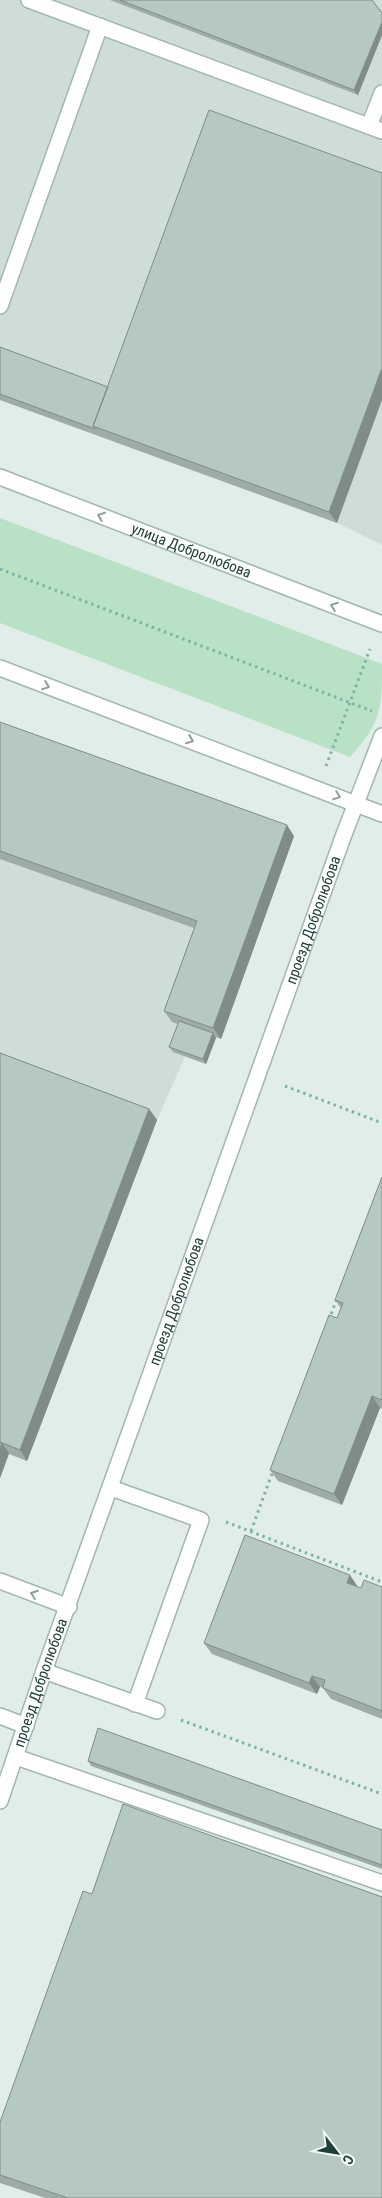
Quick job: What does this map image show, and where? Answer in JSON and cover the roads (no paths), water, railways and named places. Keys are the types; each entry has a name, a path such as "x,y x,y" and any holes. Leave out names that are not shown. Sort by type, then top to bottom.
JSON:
{"street":[{"path":"29,0 375,129 382,93"},
{"path":"0,306 100,26"},
{"name":"улица Добролюбова","path":"0,477 382,624"},
{"path":"0,668 382,814"},
{"name":"проезд Добролюбова","path":"0,1801 44,1671 69,1607 382,736"},
{"path":"111,1488 201,1520 135,1704"},
{"path":"0,1582 69,1607"},
{"path":"44,1671 157,1711"},
{"path":"0,1716 26,1726"},
{"path":"16,1757 382,1883"}]}
